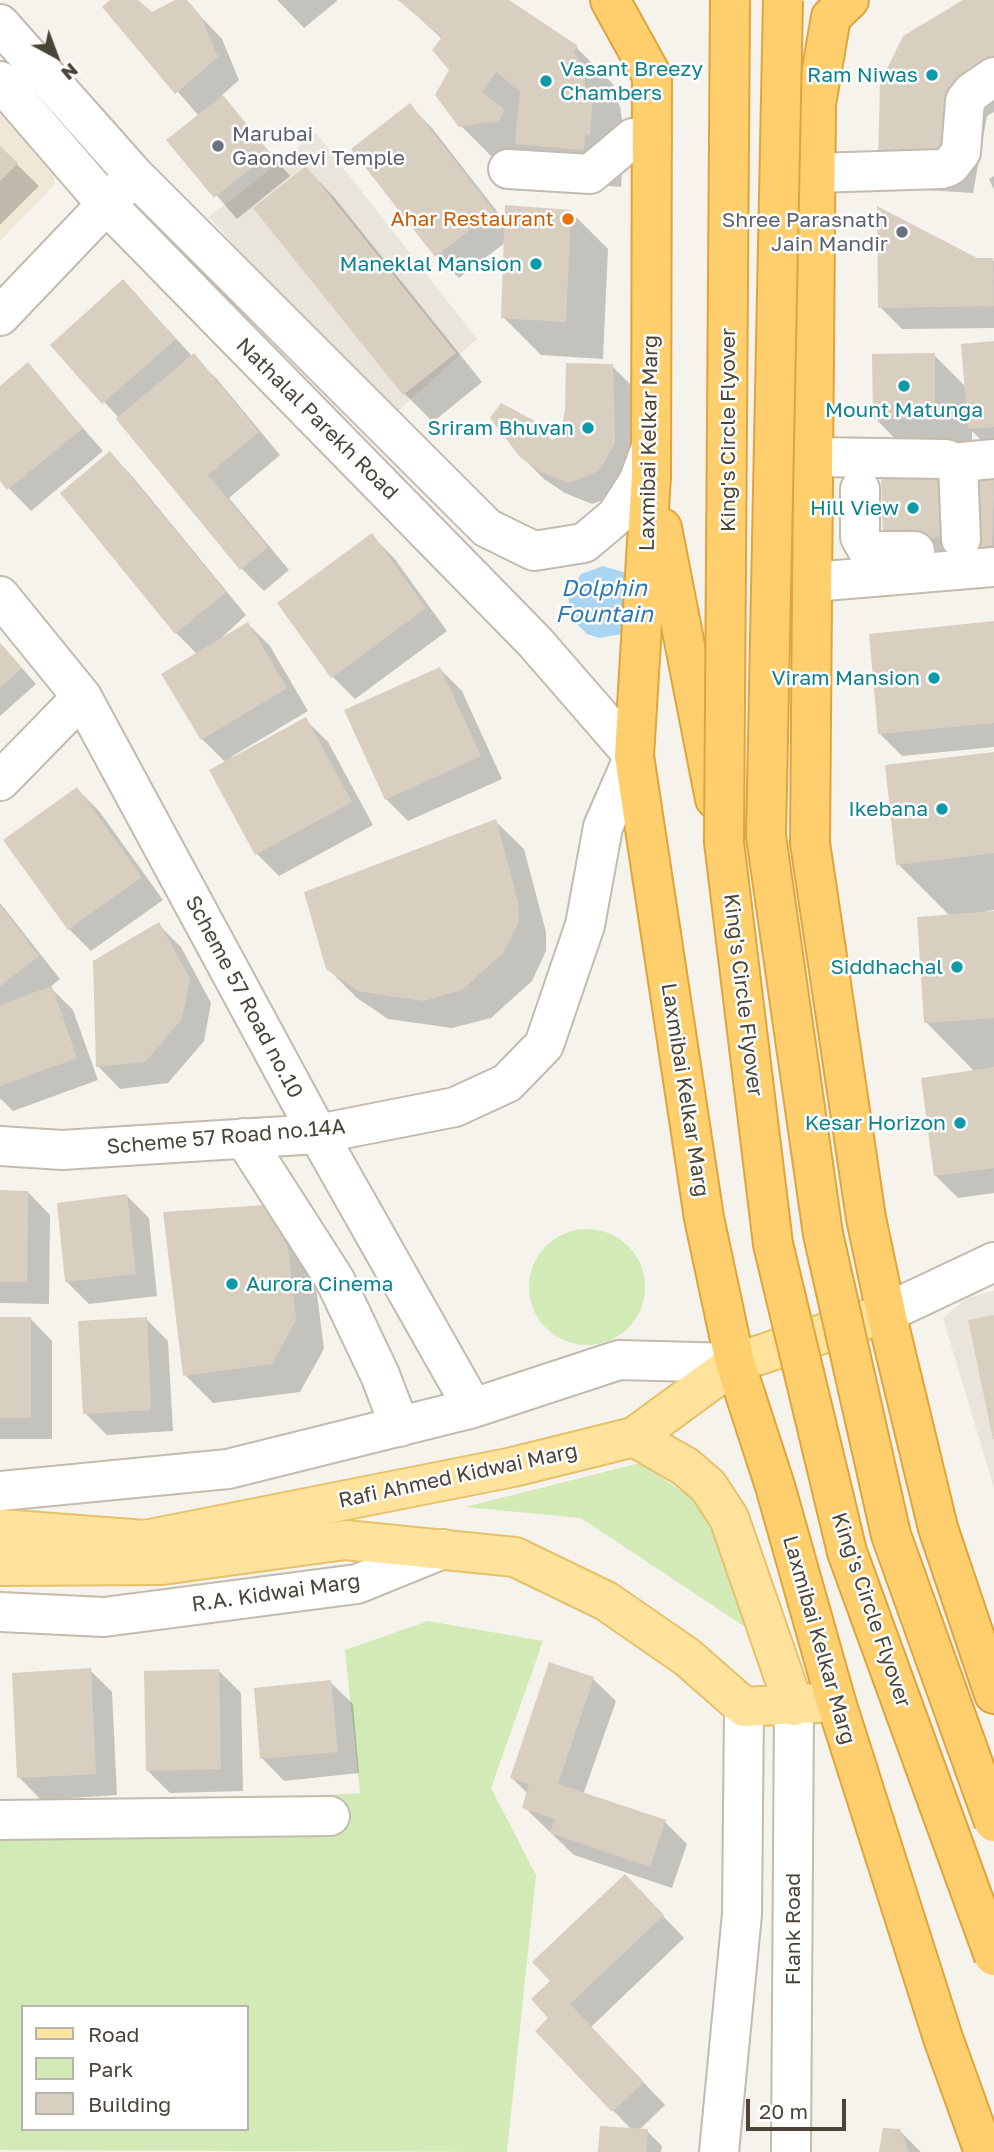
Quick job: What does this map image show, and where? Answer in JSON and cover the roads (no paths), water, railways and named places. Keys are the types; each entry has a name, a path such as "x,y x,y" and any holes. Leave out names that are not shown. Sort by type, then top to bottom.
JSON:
{"highway":[{"name":"Laxmibai Kelkar Marg","path":"610,0 652,76 651,461 634,756 704,1218 735,1363 775,1486 836,1702 943,2038 984,2152"},
{"path":"712,0 740,0"},
{"name":"King's Circle Flyover","path":"730,0 724,842 774,1244 847,1552 994,1955"},
{"name":"King's Circle Flyover","path":"783,0 766,836 823,1234 891,1535 994,1822"},
{"path":"849,0 831,17 816,104 810,843 866,1218 886,1312 938,1528 994,1694"},
{"path":"651,461 724,842"}],"main road":[{"name":"Rafi Ahmed Kidwai Marg","path":"0,1530 145,1540 513,1467 634,1437 735,1363 886,1312"},
{"path":"634,1437 686,1467 708,1486 729,1518 794,1706"},
{"path":"0,1566 162,1565 345,1540 443,1549"},
{"name":"R.A. Kidwai Marg","path":"443,1549 515,1557 606,1601 687,1657 744,1707"},
{"path":"744,1707 836,1702"}],"street":[{"name":"Nathalal Parekh Road","path":"0,24 134,175 488,528 534,551 584,542 616,516 651,461"},
{"path":"815,173 942,169 950,166 961,152 965,101 994,77"},
{"name":"Nathalal Parekh Road","path":"0,81 108,206 526,632 634,756"},
{"path":"507,160 608,159 633,138 652,138"},
{"path":"0,316 108,206 134,175"},
{"path":"814,457 946,459"},
{"path":"813,582 982,558 958,465 961,462 994,459"},
{"path":"860,489 860,537 868,551"},
{"path":"813,582 868,551 915,551"},
{"name":"Scheme 57 Road no.10","path":"0,596 82,697 318,1133 473,1408"},
{"path":"0,780 82,697"},
{"name":"Scheme 57 Road no.14A","path":"0,1146 62,1150 318,1133 455,1107 507,1083 544,1045 585,925 603,827 634,756"},
{"path":"244,1138 335,1280 380,1375 400,1427"},
{"path":"886,1312 994,1262"},
{"path":"0,1491 228,1469 473,1408 620,1360 735,1363"},
{"name":"R.A. Kidwai Marg","path":"0,1612 104,1617 356,1584 443,1549"},
{"name":"Flank Road","path":"792,2152 794,1706"},
{"path":"719,2152 742,1914 744,1707"},
{"path":"0,1820 330,1816"}],"water":[{"name":"Dolphin Fountain","path":"603,566 626,573 634,582 631,626 622,634 599,638 587,634 571,618 568,594 581,574"}],"place":[{"name":"Ram Niwas","path":"932,75"},
{"name":"Vasant Breezy Chambers","path":"546,81"},
{"name":"Marubai Gaondevi Temple","path":"218,146"},
{"name":"Ahar Restaurant","path":"568,219"},
{"name":"Shree Parasnath Jain Mandir","path":"902,232"},
{"name":"Maneklal Mansion","path":"536,264"},
{"name":"Mount Matunga","path":"904,386"},
{"name":"Sriram Bhuvan","path":"588,428"},
{"name":"Hill View","path":"913,508"},
{"name":"Viram Mansion","path":"934,678"},
{"name":"Ikebana","path":"942,809"},
{"name":"Siddhachal","path":"957,967"},
{"name":"Kesar Horizon","path":"960,1123"},
{"name":"Aurora Cinema","path":"232,1284"}]}
